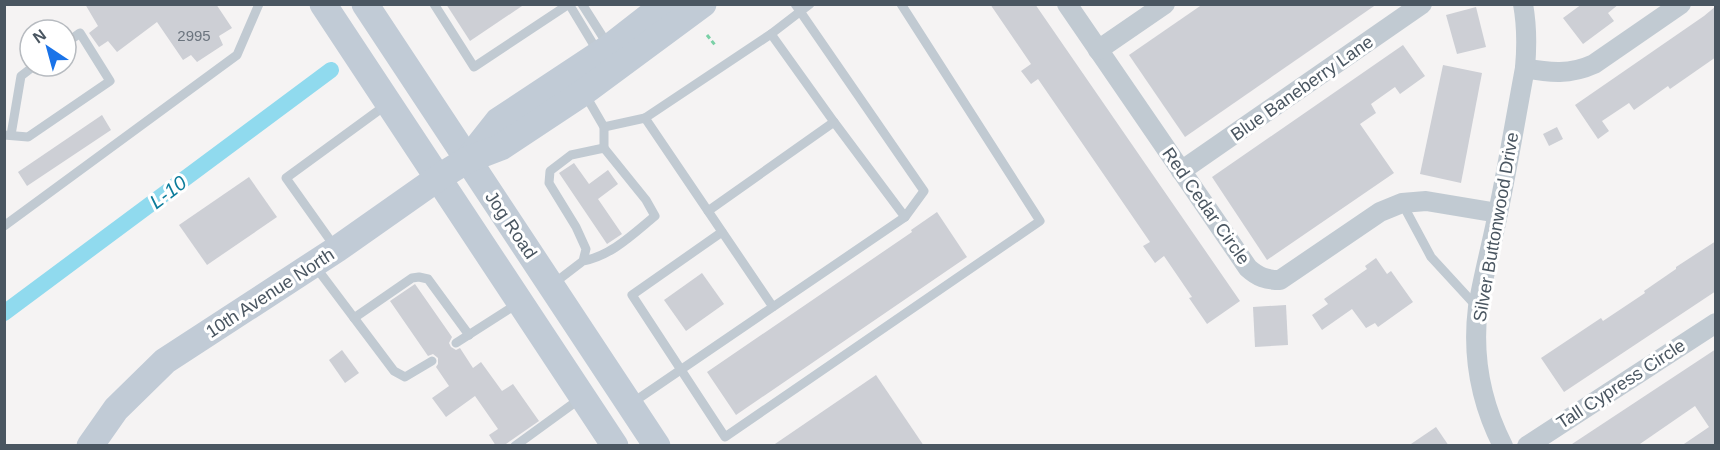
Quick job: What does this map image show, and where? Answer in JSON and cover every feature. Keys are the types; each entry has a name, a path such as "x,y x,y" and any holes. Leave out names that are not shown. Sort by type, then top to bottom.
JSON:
{"main road":[{"name":"Jog Road","path":"323,4 615,446"},
{"name":"Jog Road","path":"364,4 657,446"},
{"name":"10th Avenue North","path":"467,160 498,121 604,50 665,4"},
{"name":"10th Avenue North","path":"90,446 116,409 165,361 314,265 438,178 467,160 501,147 584,92 703,4"}],"street":[{"name":"Red Cedar Circle","path":"1067,4 1248,268 1257,276 1268,280 1280,280 1380,212 1402,202 1426,201 1498,213"},
{"path":"1098,50 1165,4"},
{"name":"Blue Baneberry Lane","path":"1181,171 1422,4"},
{"name":"Silver Buttonwood Drive","path":"1503,446 1490,420 1480,381 1477,354 1478,309 1525,68 1527,44 1523,4"},
{"path":"1525,68 1558,73 1582,69 1594,64 1681,4"},
{"name":"Tall Cypress Circle","path":"1527,446 1716,323"}],"lane":[{"path":"4,226 237,55 259,4"},
{"path":"434,4 474,67 569,4 604,50"},
{"path":"582,4 604,50"},
{"path":"604,127 645,118 771,33 798,8 810,4"},
{"path":"722,232 632,295 725,437 1040,221 901,4"},
{"path":"630,405 906,217 924,191 798,8"},
{"path":"21,78 8,135 28,136 110,81 80,33 78,34"},
{"path":"771,33 834,122 906,217"},
{"path":"550,285 583,261 595,259 624,242 655,216 604,148 604,127 584,92"},
{"path":"337,249 286,178 388,104"},
{"path":"645,118 773,307"},
{"path":"708,211 834,122"},
{"path":"583,261 586,249 576,227 549,183 550,171 571,155 604,148"},
{"path":"1402,202 1431,256 1478,309"},
{"path":"314,265 394,371 405,377 432,361"},
{"path":"354,318 412,278 419,276 428,279 468,335"},
{"path":"456,343 520,302"},
{"path":"514,446 583,396"}],"path":[{"path":"707,35 714,45"}],"building":[{"path":"85,4 216,4 232,28 219,36 223,45 197,62 191,55 183,60 157,22 117,52 108,41 99,47 89,33 98,26"},
{"path":"446,4 525,4 470,41"},
{"path":"990,4 1035,4 1240,301 1207,324 1164,256 1155,263 1143,246 1150,242 1038,79 1031,84 1021,71 1031,64"},
{"path":"1203,4 1377,4 1185,137 1129,55"},
{"path":"1582,4 1619,4 1608,13 1614,21 1583,44 1563,18"},
{"path":"1716,6 1716,57 1670,89 1668,86 1634,110 1629,103 1602,121 1609,131 1598,139 1575,105"},
{"path":"1476,7 1486,47 1457,54 1446,15"},
{"path":"1403,45 1425,76 1400,94 1395,87 1371,104 1376,113 1360,124 1394,173 1267,260 1212,177"},
{"path":"1443,65 1482,73 1461,183 1420,174"},
{"path":"102,115 111,130 27,186 18,172"},
{"path":"1557,127 1563,139 1549,146 1543,134"},
{"path":"574,163 589,184 608,170 618,184 598,199 622,234 607,244 559,173"},
{"path":"249,177 277,217 207,265 179,225"},
{"path":"937,212 967,257 736,415 707,372 912,232 911,230"},
{"path":"1716,241 1716,291 1564,392 1541,358 1601,318 1603,321 1645,293 1644,291 1676,267"},
{"path":"1376,258 1387,274 1391,271 1413,302 1378,327 1375,323 1366,328 1352,309 1322,330 1312,315 1328,304 1324,299 1367,269 1365,266"},
{"path":"702,273 724,304 686,331 664,300"},
{"path":"415,284 452,337 449,343 451,347 456,350 460,348 473,368 481,362 502,391 513,384 539,421 503,446 496,446 489,435 498,429 475,396 446,417 432,398 449,386 436,367 438,358 433,354 428,356 390,301"},
{"path":"1286,305 1288,345 1255,347 1253,307"},
{"path":"1716,349 1716,446 1681,446 1709,427 1695,406 1637,446 1569,446"},
{"path":"342,350 359,373 345,383 329,360"},
{"path":"876,375 924,446 772,446"},
{"path":"1436,427 1449,446 1408,446"}],"waterway":[{"name":"L-10","path":"4,313 331,70"}]}
